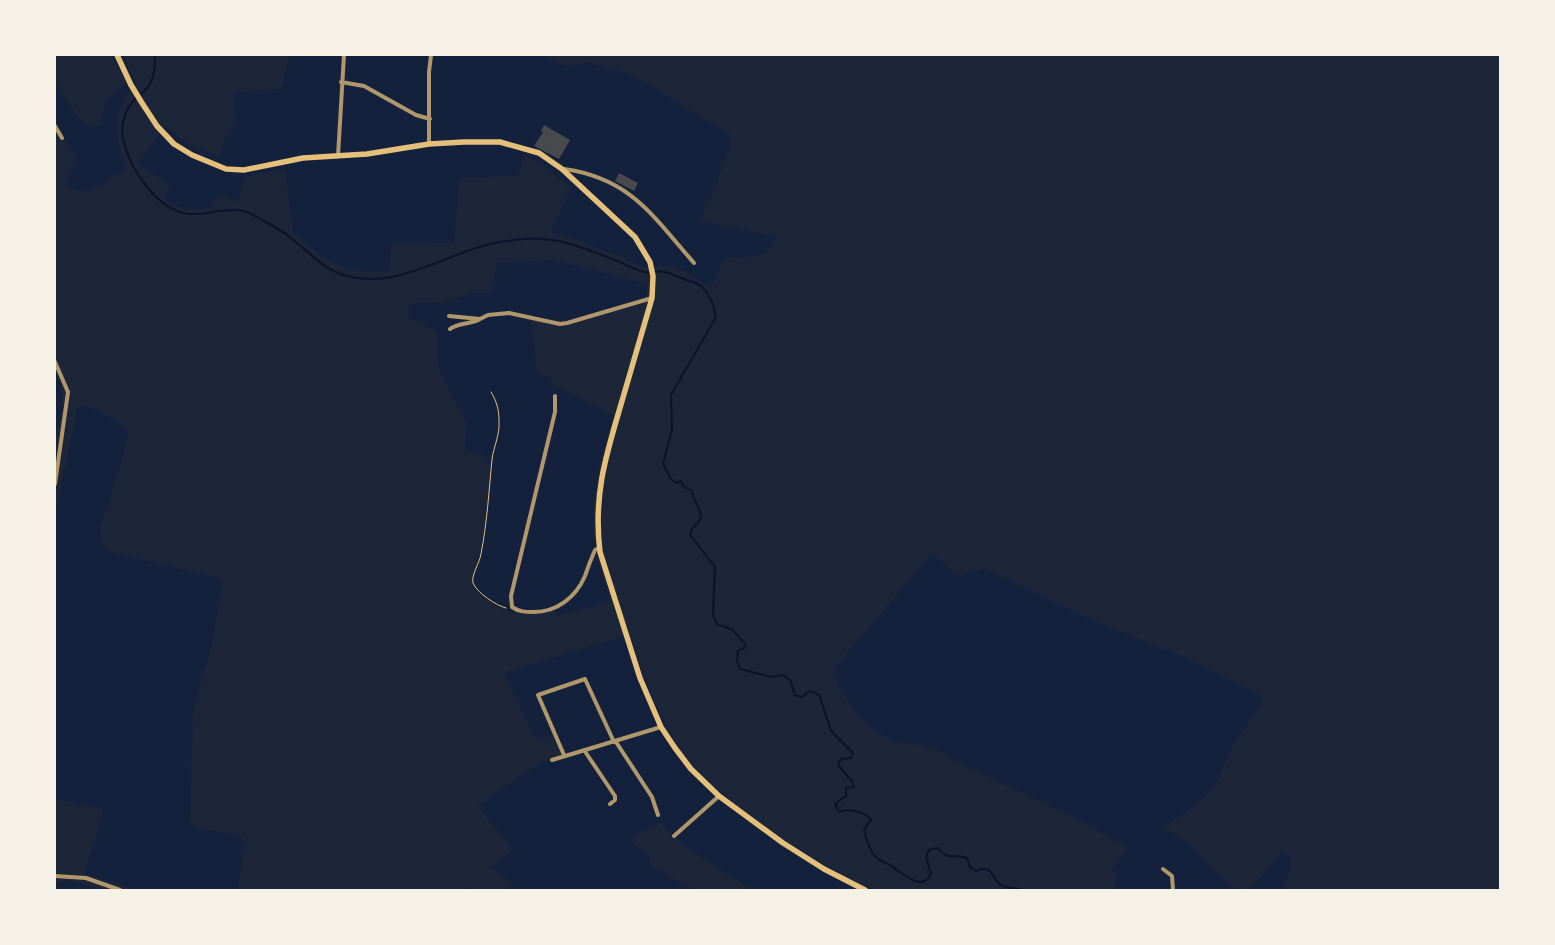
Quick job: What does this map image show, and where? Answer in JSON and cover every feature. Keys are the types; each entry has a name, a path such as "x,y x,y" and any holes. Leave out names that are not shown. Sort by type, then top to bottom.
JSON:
{"main road":[{"path":"117,55 131,86 157,126 174,144 192,155 226,168 244,170 303,158 396,151 429,144 500,142 539,153 562,169 635,237 650,262 654,276 652,298 603,466 598,510 600,548 613,597 640,678 661,727 675,748 691,769 719,796 799,854 865,890"}],"street":[{"path":"338,156 344,55"},
{"path":"429,144 431,55"},
{"path":"341,82 364,86 416,115 430,119"},
{"path":"55,126 62,138"},
{"path":"562,169 583,172 622,188 644,205 694,263"},
{"path":"450,329 454,326 476,322 488,315 509,313 560,324 567,323 652,298"},
{"path":"449,316 480,319"},
{"path":"55,362 68,392 55,484"},
{"path":"555,396 555,412 511,596 511,602 515,609 520,612 539,612 562,605 579,586 595,550 600,548"},
{"path":"564,755 538,695 585,679 615,742 652,798 658,815"},
{"path":"552,760 661,727"},
{"path":"584,750 615,796 616,800 610,804"},
{"path":"674,836 719,796"},
{"path":"1163,869 1172,876 1173,890"},
{"path":"55,876 86,878 120,890"}],"path":[{"path":"492,392 497,401 499,424 481,555 473,580 479,590 492,601 504,608 515,609"}],"shaded area":[{"path":"55,55 111,55 127,83 111,96 105,106 100,126 82,123 55,81"},
{"path":"123,55 290,55 281,89 234,92 236,121 225,140 219,157 181,140 166,125 138,163 170,185 165,199 176,205 193,209 212,207 217,196 239,201 246,176 285,169 293,232 326,258 347,268 389,271 391,242 454,243 459,178 519,175 523,155 544,165 570,188 551,233 578,240 645,267 668,266 684,271 711,288 725,257 743,258 767,253 777,237 699,221 719,179 718,177 732,142 730,135 631,74 588,63 567,66 539,55 1500,55 1500,890 1283,890 1292,861 1283,851 1249,890 1234,890 1191,845 1163,827 1185,813 1203,798 1219,779 1230,750 1263,701 1260,695 1178,655 1086,618 984,568 958,577 932,554 834,669 838,685 853,708 874,730 897,742 937,749 961,764 1076,818 1128,848 1112,869 1118,876 1112,890 873,890 838,872 788,842 756,819 697,770 676,743 655,704 630,634 504,673 536,739 553,736 561,754 529,771 478,807 513,849 492,867 513,885 510,890 473,890 467,887 464,890 238,890 244,844 240,835 196,829 190,821 193,711 209,656 223,583 218,578 110,552 101,543 100,527 109,504 128,437 125,429 118,422 91,408 84,406 77,409 55,517 55,443 62,402 55,370 55,129 58,128 77,158 66,179 70,186 77,191 92,190 126,168 117,134 118,114 127,94 136,84","holes":["553,260 647,284 645,303 566,326 531,320 537,372 552,379 552,384 614,416 597,479 594,510 596,550 610,599 605,603 557,616 555,611 532,614 509,611 498,607 489,602 472,585 480,555 489,489 490,465 483,454 465,452 467,422 438,365 437,331 409,318 408,306 425,302 441,304 472,293 491,293 497,263"]},
{"path":"55,799 104,809 84,874 133,890 105,890 73,881 55,884"},
{"path":"659,822 692,851 754,890 692,890 653,867 650,863 650,858 629,839"}],"building":[{"path":"544,125 570,140 559,159 534,146 543,132 541,131"},
{"path":"619,173 638,183 634,191 615,181"}],"waterway":[{"path":"155,55 151,82 145,91 131,103 124,118 122,128 123,139 132,163 147,187 156,197 178,211 190,214 230,210 247,212 289,236 331,270 347,276 364,279 398,276 490,244 537,239 573,245 639,270 666,272 702,287 710,299 716,317 671,395 672,430 663,464 671,479 676,483 681,481 683,486 692,491 700,510 701,519 692,529 690,535 715,567 713,616 718,625 731,629 746,645 746,647 738,651 737,661 740,669 772,677 783,675 790,680 795,695 802,697 810,691 819,695 831,731 853,753 851,758 841,759 838,765 852,781 854,787 846,788 846,796 835,804 839,812 847,810 856,811 871,819 864,830 870,848 878,859 910,879 922,882 927,880 931,874 926,857 929,850 938,848 945,855 967,858 970,867 976,871 981,869 988,870 1003,886 1023,890"}]}
